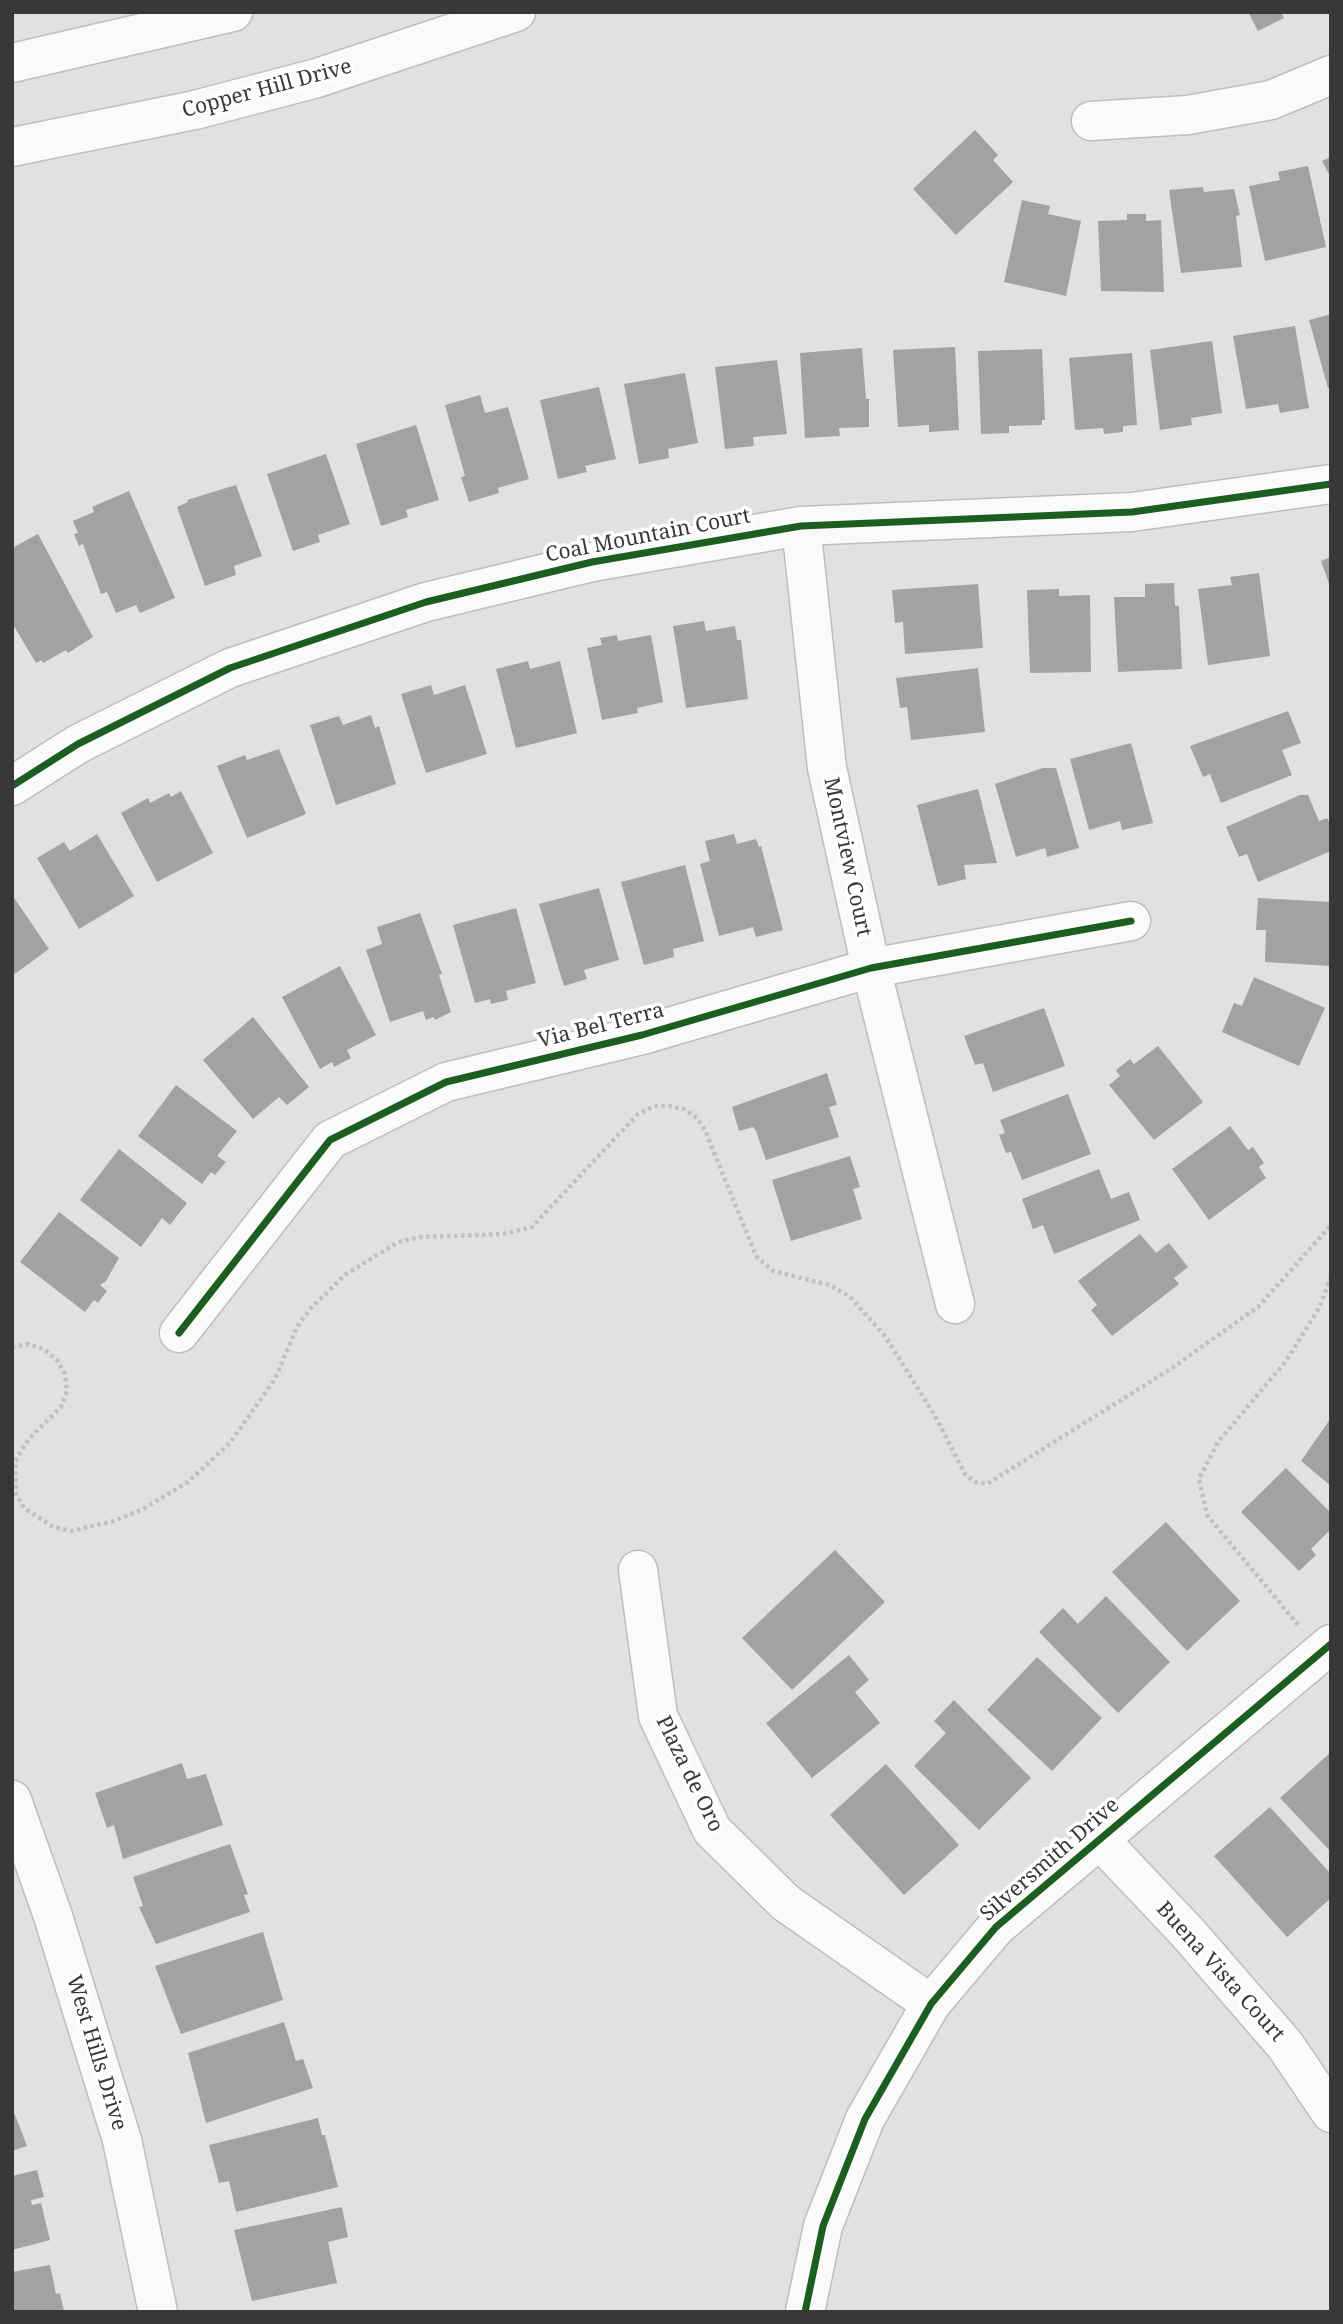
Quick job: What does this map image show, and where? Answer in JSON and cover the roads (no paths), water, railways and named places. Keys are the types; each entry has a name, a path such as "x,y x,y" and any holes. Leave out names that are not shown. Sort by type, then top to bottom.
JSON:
{"street":[{"path":"12,63 233,12"},
{"name":"Copper Hill Drive","path":"12,147 195,110 317,78 516,12"},
{"path":"1091,121 1188,115 1271,100 1331,75"},
{"name":"Coal Mountain Court","path":"12,786 78,744 230,668 426,602 592,562 801,526 1132,512 1331,484"},
{"name":"Montview Court","path":"801,526 827,768 871,968 955,1304"},
{"name":"Via Bel Terra","path":"179,1333 330,1140 446,1082 642,1034 871,968 1130,921"},
{"name":"Plaza de Oro","path":"638,1570 658,1716 712,1830 786,1903 931,2004"},
{"name":"Silversmith Drive","path":"804,2312 823,2226 865,2119 931,2004 996,1927 1326,1649"},
{"name":"West Hills Drive","path":"12,1800 53,1916 122,2140 158,2312"},
{"name":"Buena Vista Court","path":"1099,1839 1187,1932 1285,2045 1331,2113"}]}
